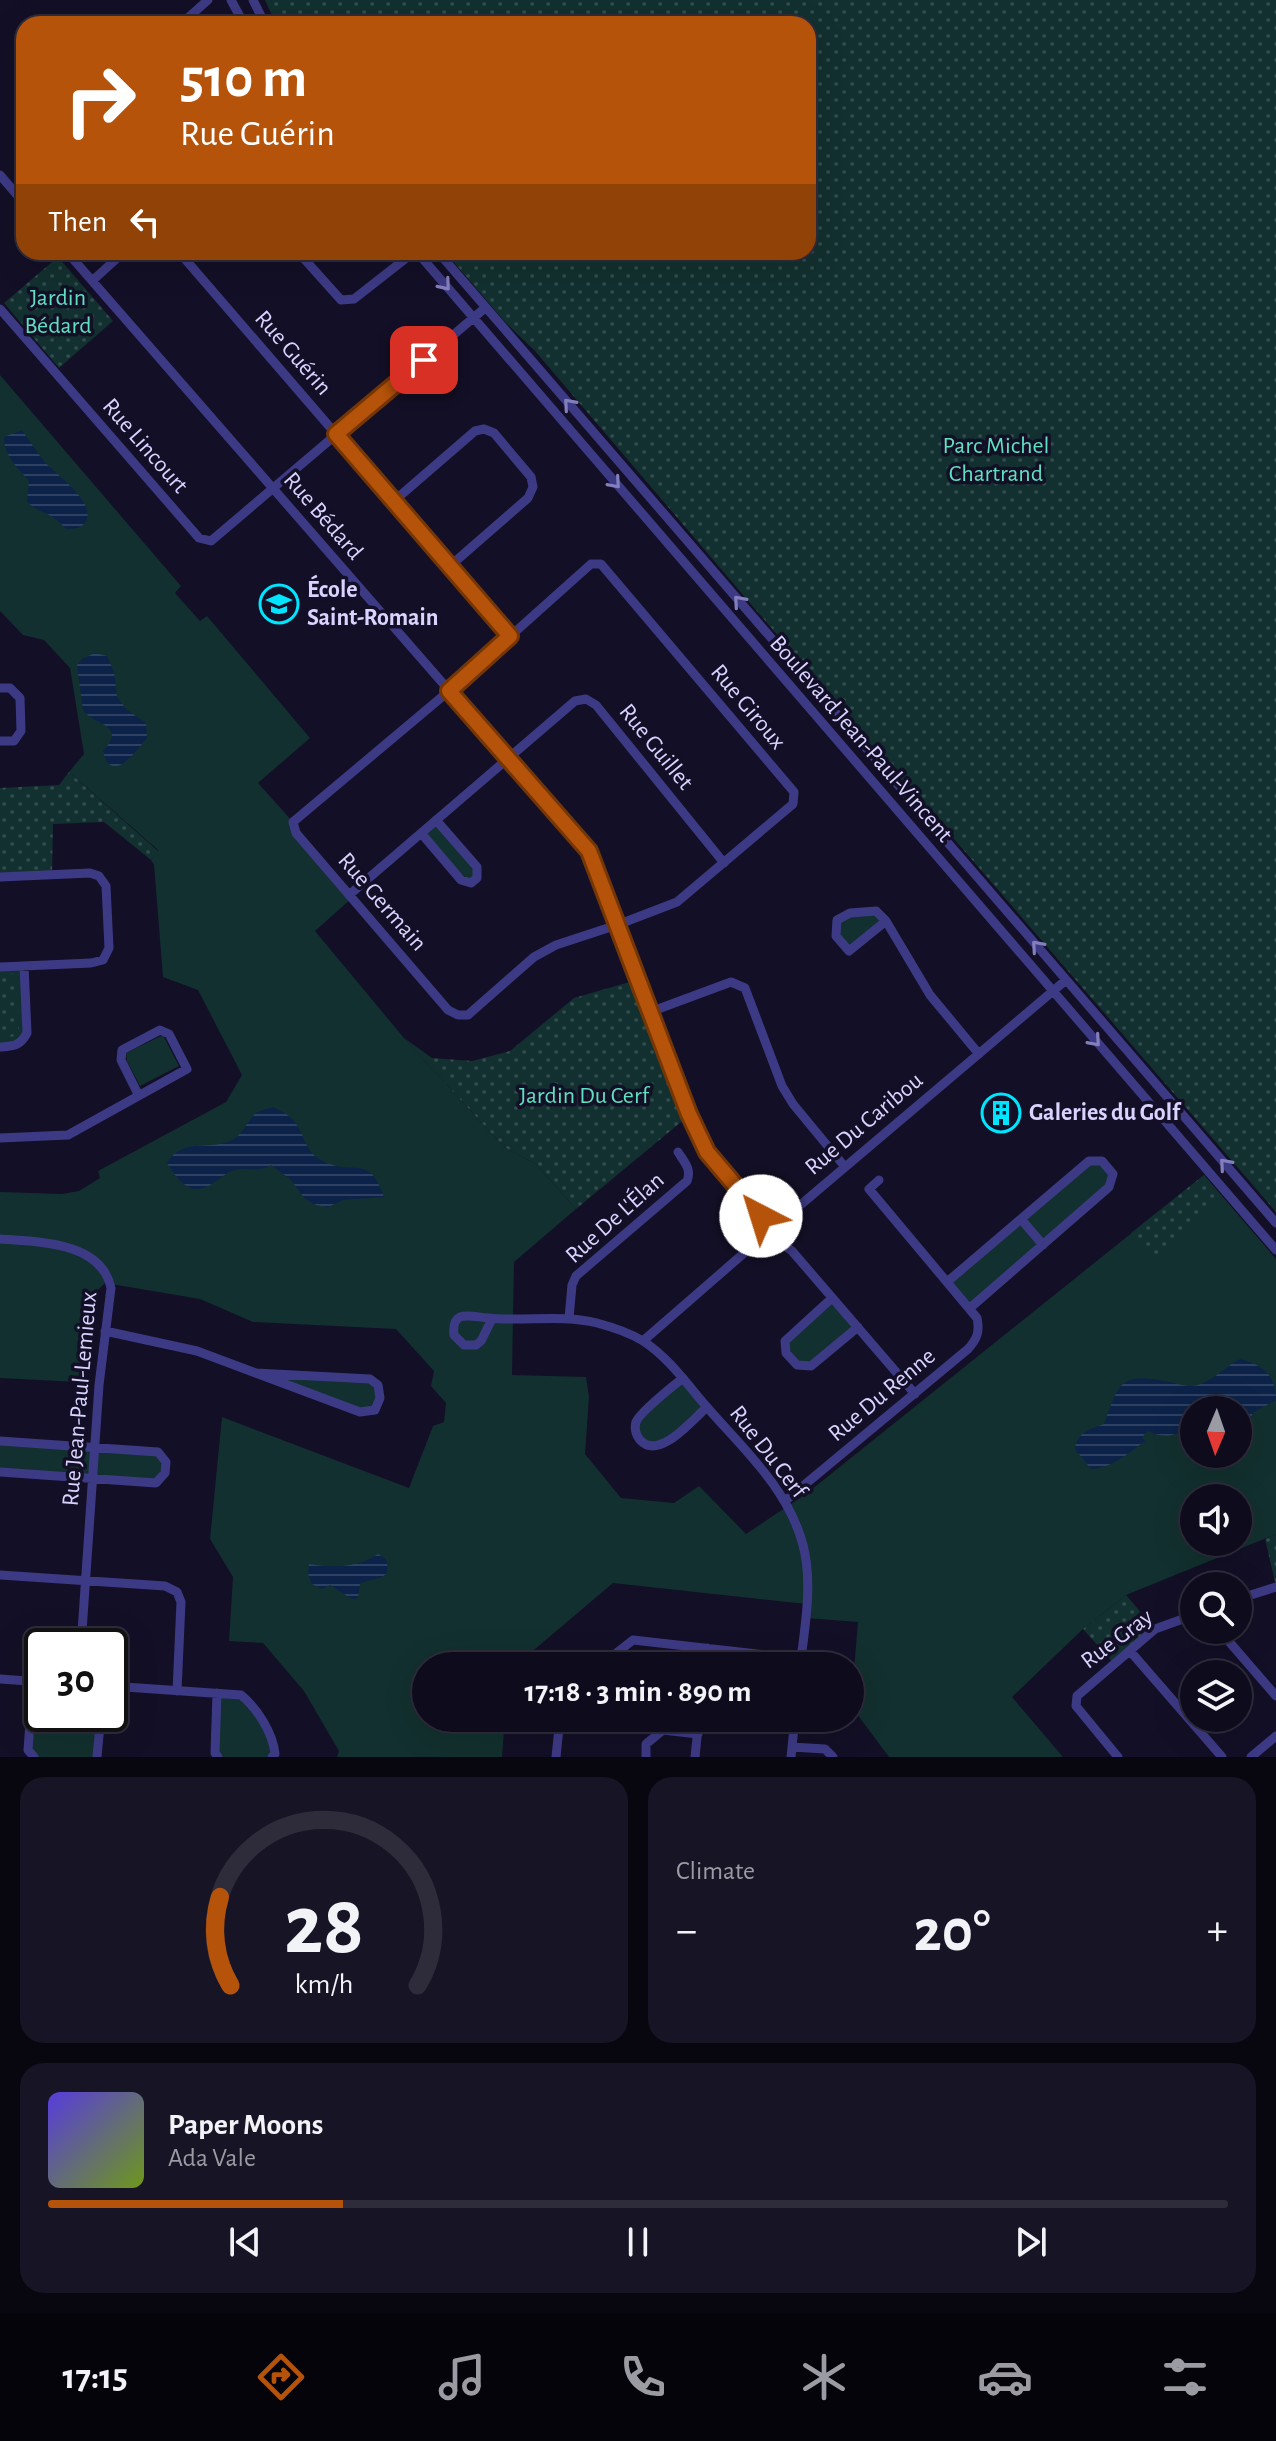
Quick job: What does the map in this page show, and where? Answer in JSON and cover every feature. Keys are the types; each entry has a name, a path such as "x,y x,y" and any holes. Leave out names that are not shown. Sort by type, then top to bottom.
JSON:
{"street":[{"path":"190,16 208,0"},
{"path":"0,175 16,194"},
{"name":"Rue Bédard","path":"74,260 589,851 689,1114 707,1152 761,1216 773,1220"},
{"path":"92,281 115,260"},
{"name":"Rue Guérin","path":"186,260 510,636"},
{"path":"305,260 341,300 354,299 405,260"},
{"name":"Boulevard Jean-Paul-Vincent","path":"423,260 1276,1250"},
{"name":"Boulevard Jean-Paul-Vincent","path":"445,260 1276,1223"},
{"path":"273,488 485,308"},
{"name":"Rue Lincourt","path":"0,309 199,538 211,541 273,488"},
{"path":"394,501 475,431 484,429 494,433 531,477 533,487 528,498 450,566"},
{"name":"Rue Giroux","path":"510,636 591,564 601,564 794,792 793,804 677,902 617,925"},
{"path":"449,691 510,636"},
{"path":"0,688 10,688 20,698 21,731 14,741 0,741"},
{"name":"Rue Germain","path":"449,691 293,822 296,833 448,1010 458,1015 468,1015 534,957 556,945 617,925"},
{"name":"Rue Guillet","path":"349,895 575,701 586,699 596,705 724,863"},
{"path":"421,833 461,880 471,883 477,878 477,867 436,820"},
{"path":"0,877 90,873 99,876 106,886 109,948 103,960 91,963 0,967"},
{"path":"886,921 849,951 836,936 837,920 850,913 876,911 886,921 930,995 979,1054"},
{"path":"0,1047 16,1046 27,1033 24,966"},
{"name":"Rue Du Caribou","path":"773,1220 785,1218 1066,980"},
{"path":"650,1012 731,982 745,988 782,1086 845,1167"},
{"path":"0,1138 68,1135 187,1069 169,1034 160,1030 122,1050 121,1060 138,1094"},
{"name":"Rue De L'Élan","path":"569,1318 572,1285 576,1276 687,1181 690,1174 678,1152"},
{"path":"879,1180 869,1189 947,1282 970,1308 1109,1187 1113,1174 1102,1161 1089,1161 947,1282"},
{"path":"1021,1219 1043,1245"},
{"name":"Rue Jean-Paul-Lemieux","path":"0,1239 50,1243 81,1253 99,1263 109,1275 111,1288 95,1447 82,1628"},
{"path":"643,1341 751,1247 772,1241 784,1244 792,1251 915,1394"},
{"path":"832,1298 785,1341 786,1353 797,1365 811,1366 858,1327"},
{"name":"Rue Du Renne","path":"785,1501 977,1340 977,1318 970,1308"},
{"name":"Rue Du Cerf","path":"492,1319 569,1318 597,1323 643,1341 683,1378 773,1483 797,1525 807,1570 802,1652"},
{"path":"105,1331 197,1351 360,1412 375,1410 380,1398 378,1385 370,1379 256,1373"},
{"name":"Rue Du Cerf","path":"683,1378 635,1423 636,1434 645,1445 655,1447 665,1444 707,1407"},
{"path":"0,1441 158,1452 166,1462 165,1473 156,1483 0,1472"},
{"path":"0,1575 165,1586 177,1592 181,1602 177,1691"},
{"path":"1252,1595 1276,1587"},
{"name":"Rue Gray","path":"1118,1757 1076,1706 1077,1696 1155,1629 1180,1620"},
{"path":"618,1652 633,1640 734,1652"},
{"path":"1231,1644 1276,1696"},
{"path":"707,1648 707,1652"},
{"path":"1130,1651 1222,1757"},
{"path":"0,1679 24,1681"},
{"path":"128,1687 241,1695 250,1702 274,1741 275,1754 272,1757"},
{"path":"217,1693 215,1753 218,1757"},
{"path":"646,1757 646,1744 663,1730 698,1734 695,1757"},
{"path":"31,1732 28,1750 34,1757"},
{"path":"97,1757 99,1732"},
{"path":"556,1757 559,1732"},
{"path":"793,1732 791,1752 825,1749 833,1757"},
{"path":"1251,1757 1276,1736"}],"green space":[{"name":"Parc Michel Chartrand","path":"265,0 1276,0 1276,1212 942,828 535,351 506,323 452,260 816,260 816,16 272,16"},
{"name":"Jardin Bédard","path":"54,260 61,260 113,321 59,368 4,303"},
{"path":"0,375 181,586 175,593 200,621 207,616 310,738 258,783 293,822 352,898 315,931 404,1038 504,1147 536,1164 576,1209 514,1262 512,1375 586,1377 589,1397 585,1454 621,1498 674,1503 699,1486 746,1534 806,1494 1204,1175 1276,1259 1276,1534 1252,1544 1252,1484 1180,1484 1180,1556 1222,1556 1126,1595 1083,1629 1012,1697 1063,1757 889,1757 864,1723 864,1652 856,1652 858,1622 806,1618 806,1604 613,1583 532,1652 412,1652 412,1732 504,1732 502,1757 337,1757 339,1751 304,1691 263,1643 229,1641 233,1577 210,1539 222,1417 409,1488 433,1426 444,1422 446,1403 431,1386 434,1371 396,1329 253,1322 200,1299 105,1283 95,1293 78,1382 0,1378 0,1192 62,1194 79,1191 100,1178 98,1171 226,1102 242,1075 198,990 163,977 154,865 151,860 158,850 69,772 84,754 70,668 44,640 23,635 0,611"},
{"path":"69,772 158,851 151,860 104,822 53,824 52,874 0,877 0,788 59,785"},
{"path":"436,820 477,867 471,883 421,833"},
{"path":"876,911 886,921 849,951 836,936 837,920"},
{"path":"24,966 23,1041 0,1047 0,968"},
{"path":"11,973 17,977 19,1032 16,1036 0,1038 0,974"},
{"name":"Jardin Du Cerf","path":"633,981 686,1118 576,1209 536,1164 504,1147 404,1038 432,1058 472,1061 510,1051 574,998"},
{"path":"163,1035 179,1066 140,1086 126,1053"},
{"path":"1089,1161 1102,1161 1113,1174 1109,1188 970,1308 947,1282"},
{"path":"1204,1175 1223,1198 1151,1259 1131,1233"},
{"path":"832,1298 858,1327 811,1366 797,1365 785,1341"},
{"path":"256,1373 370,1379 378,1385 375,1410 360,1412"},
{"path":"683,1378 707,1407 655,1447 636,1434 641,1415"},
{"path":"0,1441 158,1452 166,1462 156,1483 0,1472"},
{"path":"1276,1534 1276,1586 1265,1539"},
{"path":"1126,1595 1155,1629 1114,1664 1083,1629"},
{"path":"217,1693 241,1695 274,1741 272,1757 218,1757"},
{"path":"29,1732 99,1732 97,1757 34,1757 28,1750"}],"water":[{"path":"22,430 44,461 84,503 87,519 81,526 66,529 56,519 27,502 29,481 9,456 4,437"},
{"path":"95,653 107,656 114,672 117,697 127,710 146,723 147,738 131,757 118,766 112,766 107,761 103,751 110,742 111,730 83,710 77,665"},
{"path":"273,1107 293,1120 314,1155 332,1165 366,1170 378,1183 384,1197 343,1200 328,1207 316,1205 305,1199 290,1179 271,1165 262,1169 234,1170 212,1184 197,1189 180,1181 167,1163 173,1155 188,1147 222,1144 234,1139 256,1113"},
{"path":"1240,1359 1267,1372 1274,1384 1276,1400 1252,1415 1252,1396 1180,1396 1178,1433 1166,1436 1148,1431 1142,1437 1145,1441 1120,1459 1091,1469 1075,1449 1081,1435 1104,1424 1118,1390 1129,1380 1150,1379 1187,1386 1210,1380"},
{"path":"378,1554 386,1559 387,1572 380,1578 360,1584 358,1598 352,1599 330,1585 322,1589 312,1584 308,1574 309,1564 345,1566"}],"place":[{"name":"École Saint-Romain","path":"279,604"},
{"name":"Galeries du Golf","path":"1001,1113"}],"route":[{"path":"424,360 336,434 510,636 449,691 589,851 689,1114 707,1152 761,1216"}]}
